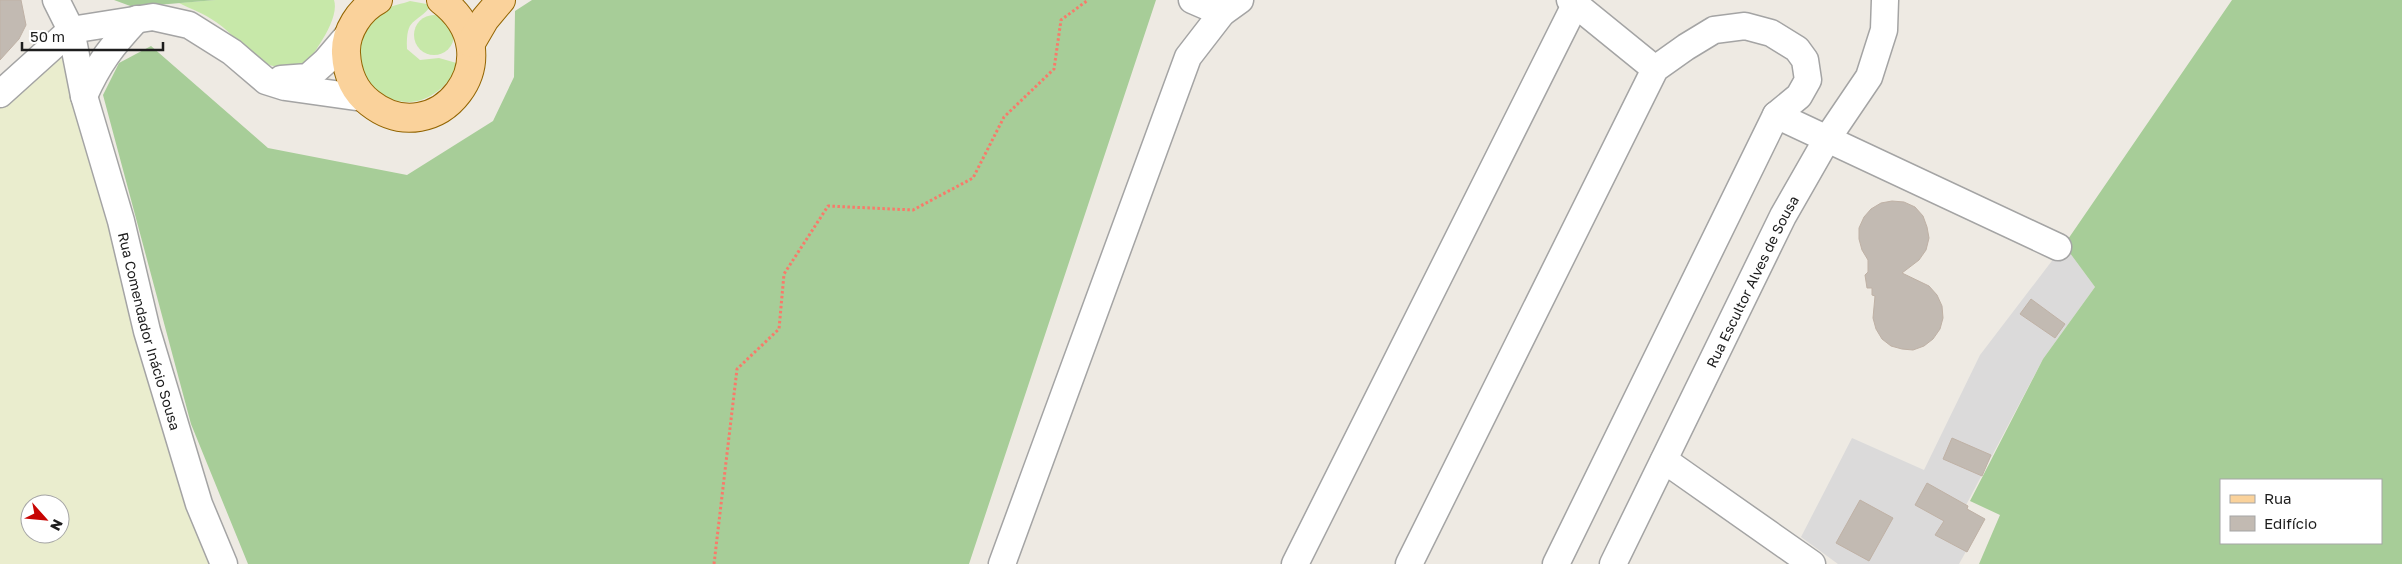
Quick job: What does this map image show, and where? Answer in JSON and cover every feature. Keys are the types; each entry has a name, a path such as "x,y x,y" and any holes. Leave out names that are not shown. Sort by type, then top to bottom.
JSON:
{"main road":[{"path":"360,13 346,51 347,68 353,84 363,98 379,110 398,117 418,117 437,111 454,99 466,82 472,63 471,43 465,26 455,10 441,0"},
{"path":"471,43 485,19 501,0"}],"street":[{"name":"Rua Comendador Inácio Sousa","path":"56,0 71,30 84,96 121,221 147,331 199,504 224,564"},
{"path":"1192,0 1231,7"},
{"name":"Rua Escultor Alves de Sousa","path":"1613,564 1784,216 1827,139 1868,77 1884,30 1885,0"},
{"path":"1295,564 1573,2 1655,69"},
{"path":"1002,564 1188,57 1231,7"},
{"path":"266,81 308,77 326,61 360,13"},
{"path":"0,94 71,30 153,17 189,25 232,52 266,81 285,87 363,98"},
{"path":"84,96 96,68 107,51 137,20"},
{"path":"1409,564 1655,69 1714,30 1745,26 1771,34 1797,49 1805,60 1808,80 1799,96 1776,114 1556,564"},
{"path":"1776,114 2058,247"},
{"path":"1664,460 1812,564"}],"path":[{"path":"714,564 737,369 779,328 784,274 828,206 914,210 974,178 1004,117 1054,69 1062,20 1088,0"}],"shaded area":[{"path":"2064,245 2095,287 2043,359 1965,507 1984,519 1959,564 1838,564 1801,537 1852,438 1924,470 1980,355"}],"green space":[{"path":"114,0 216,0 133,7"},
{"path":"216,0 334,0 335,10 327,32 307,62 298,67 284,68 263,62 216,22 179,3"},
{"path":"532,0 1156,0 969,564 248,564 191,424 103,95 119,63 151,46 268,148 407,175 493,121 514,77 515,11"},
{"path":"2232,0 2402,0 2402,564 1979,564 2000,515 1970,501 2043,359 2095,287 2064,245"},
{"path":"410,1 432,5 410,26 407,49 420,60 439,58 460,64 439,90 416,101 394,100 376,89 364,72 359,51 366,29 385,10"},
{"path":"434,15 448,21 454,35 448,49 434,55 420,49 414,35 420,21"},
{"path":"52,52 87,62 216,564 0,564 0,96"}],"building":[{"path":"0,0 21,0 26,25 19,39 0,60"},
{"path":"1892,201 1904,202 1915,207 1923,216 1929,238 1926,250 1919,260 1902,273 1929,286 1937,295 1942,306 1943,318 1940,329 1933,339 1924,346 1913,350 1891,346 1882,339 1876,329 1873,318 1875,296 1872,295 1872,288 1867,288 1865,275 1868,272 1868,260 1862,250 1859,239 1859,228 1864,217 1871,209 1881,203"},
{"path":"2031,299 2065,324 2055,338 2020,314"},
{"path":"1952,438 1991,455 1982,476 1943,459"},
{"path":"1927,483 1968,506 1967,509 1985,519 1967,552 1935,535 1944,521 1915,505"},
{"path":"1860,500 1893,518 1869,561 1836,543"}]}
